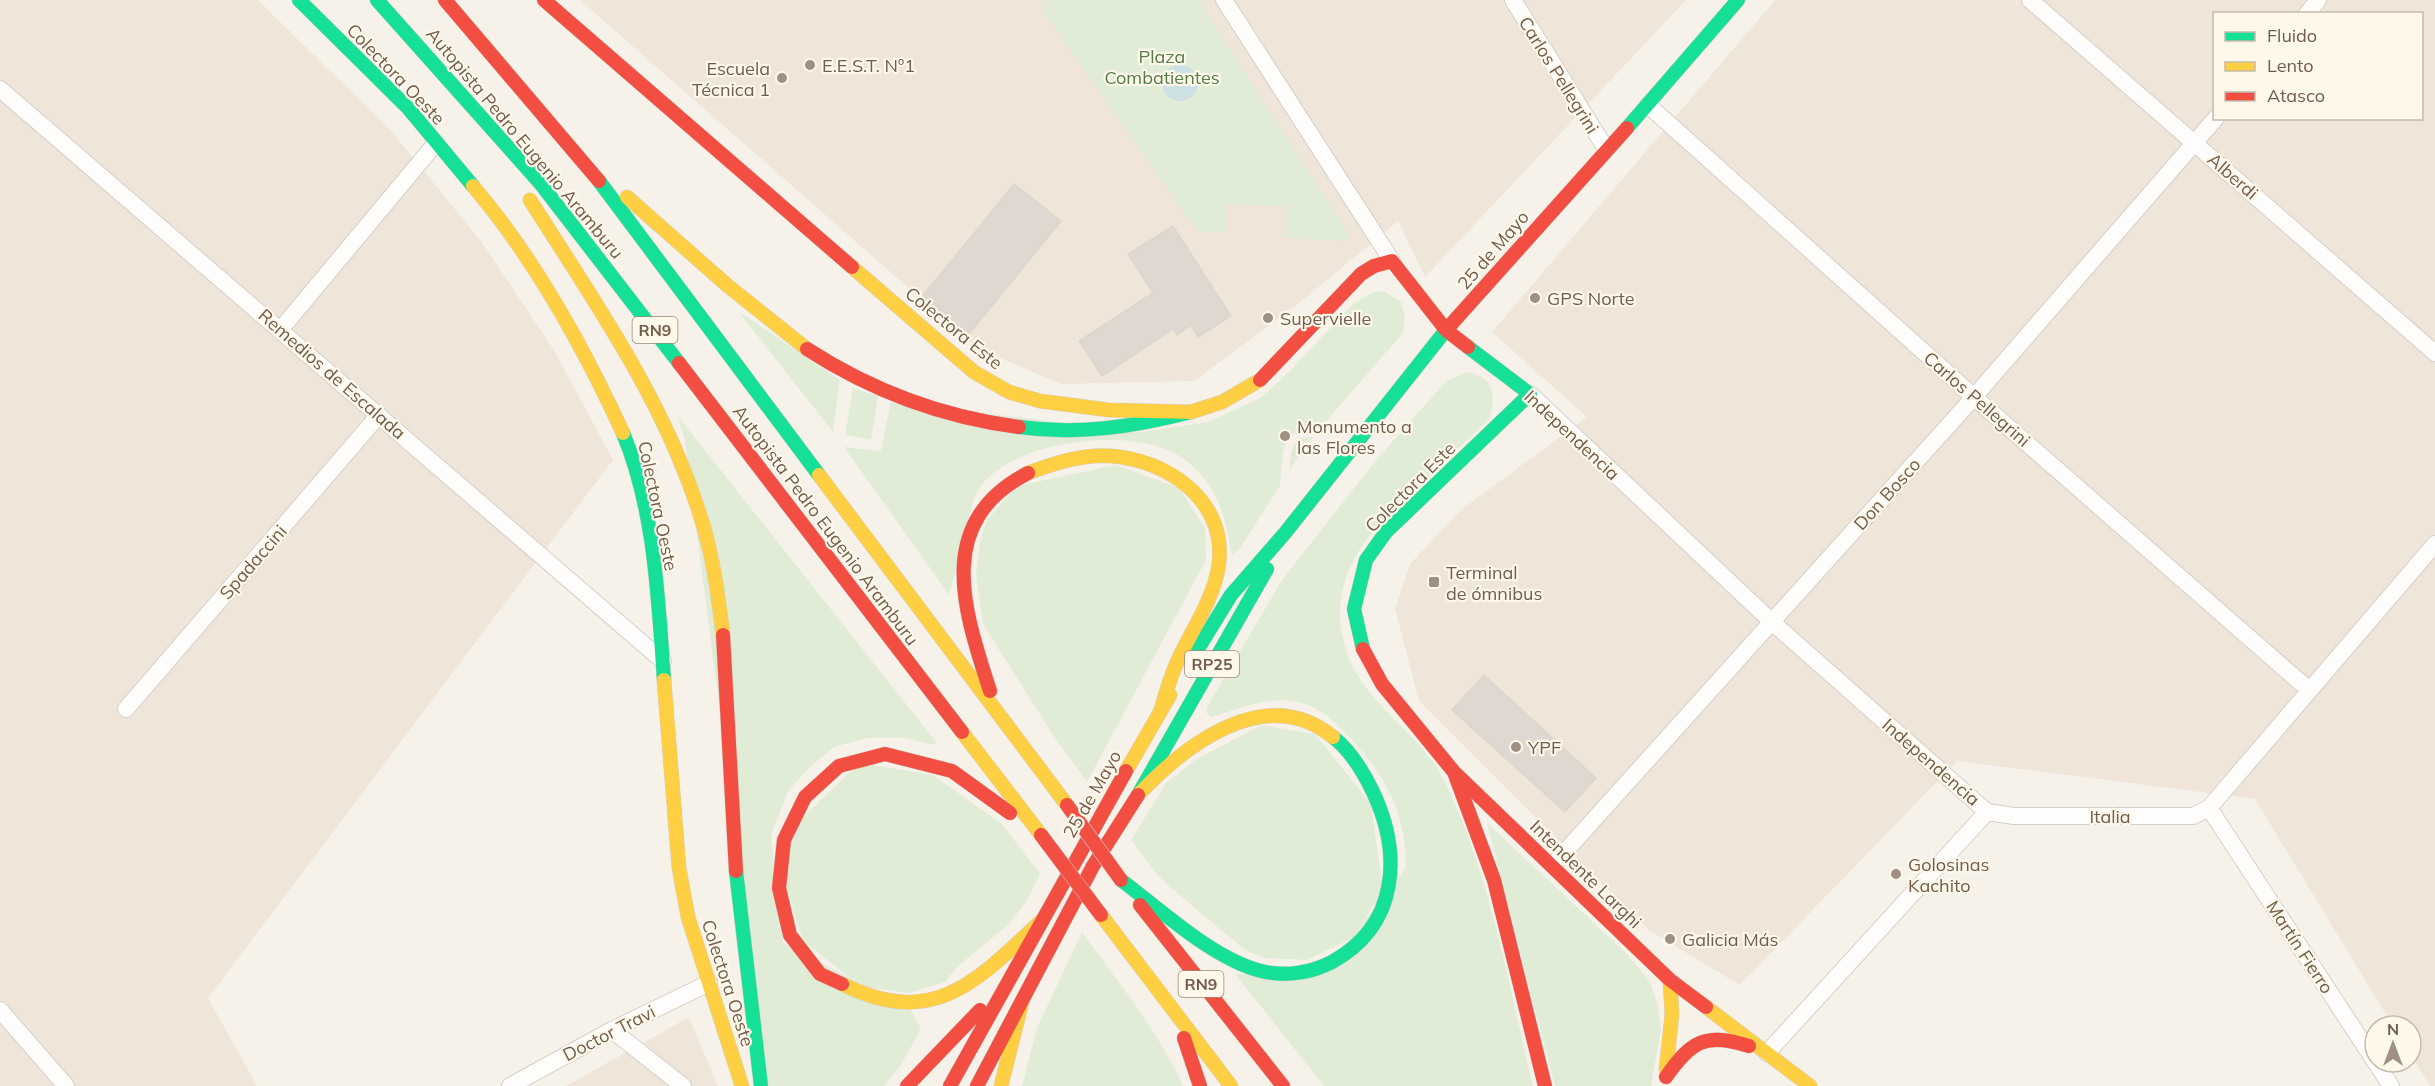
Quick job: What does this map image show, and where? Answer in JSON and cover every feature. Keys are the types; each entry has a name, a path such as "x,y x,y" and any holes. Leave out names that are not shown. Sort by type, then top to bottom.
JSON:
{"main road":[{"name":"Colectora Oeste","path":"299,0 408,108 490,207 531,262 606,396 624,436 636,471 655,565 680,868 688,917 742,1086"},
{"name":"Autopista Pedro Eugenio Aramburu","path":"377,0 466,97 540,183 619,283 1231,1086"},
{"name":"Autopista Pedro Eugenio Aramburu","path":"445,0 581,157 798,444 1121,880 1282,1086"},
{"name":"25 de Mayo","path":"950,1086 1160,712 1231,595 1285,533 1446,330 1648,105 1738,0"},
{"name":"Colectora Este","path":"546,1 974,372 1009,393 1040,401 1109,410 1191,412 1222,402 1258,382 1361,274 1374,266 1392,261"},
{"path":"466,97 602,309 653,399 679,459 703,525 724,622 729,692 734,841 761,1086"},
{"path":"581,157 773,322 836,367 872,387 956,415 1043,430 1106,429 1136,425 1191,412"},
{"name":"Independencia","path":"1392,261 1446,330 1530,394"},
{"name":"Colectora Este","path":"1454,772 1382,684 1364,655 1354,609 1358,584 1366,560 1386,532 1530,394"},
{"path":"996,712 967,612 961,580 964,547 976,518 988,498 1013,478 1063,459 1092,456 1121,458 1170,472 1190,486 1212,517 1220,552 1216,577 1172,675 1160,712"},
{"name":"25 de Mayo","path":"977,1086 1093,866 1138,795 1174,728 1250,602 1285,533"},
{"path":"1121,880 1230,957 1260,971 1286,975 1319,969 1341,957 1363,938 1381,914 1390,888 1392,857 1385,822 1373,792 1341,744 1324,729 1298,719 1267,716 1236,724 1203,739 1174,760 1138,795"},
{"path":"1041,835 944,767 888,754 862,756 834,769 814,784 796,806 784,833 779,864 780,895 797,948 812,967 832,982 854,994 884,1001 914,1002 942,997 960,990 990,968 1041,921"},
{"path":"1454,772 1494,880 1545,1086"},
{"name":"Intendente Larghi","path":"1454,772 1670,980 1810,1086"},
{"path":"907,1086 1011,976"},
{"path":"1665,1082 1672,1014 1670,980"},
{"path":"1001,1086 1022,1002"},
{"path":"1177,1015 1200,1086"},
{"path":"1665,1082 1682,1052 1696,1042 1712,1037 1732,1040 1767,1053"}],"street":[{"name":"Independencia","path":"1224,0 1392,261"},
{"name":"Carlos Pellegrini","path":"1513,0 1606,150"},
{"name":"Alberdi","path":"2030,0 2196,142 2435,353"},
{"path":"2309,12 2318,0"},
{"name":"Remedios de Escalada","path":"0,89 281,329 663,661"},
{"name":"Carlos Pellegrini","path":"1648,105 1974,398 2308,689"},
{"name":"Don Bosco","path":"1553,865 1974,398 2214,120"},
{"path":"281,329 436,143"},
{"name":"Independencia","path":"1530,394 1772,622 1988,813"},
{"name":"Spadaccini","path":"126,709 379,415"},
{"path":"2209,808 2308,689 2435,544"},
{"name":"Italia","path":"1988,813 2014,816 2193,816 2209,808"},
{"name":"Martín Fierro","path":"2209,808 2391,1086"},
{"path":"1767,1053 1988,813"},
{"name":"Doctor Travi","path":"510,1086 612,1030 709,983"},
{"path":"0,1010 66,1086"},
{"path":"612,1030 683,1086"}],"shaded area":[{"path":"0,0 258,0 392,132 480,240 555,352 613,460 208,998 257,1086 0,1086"},
{"path":"580,0 1686,0 1425,277 1398,221 1298,304 1194,381 1061,384 977,348"},
{"path":"1775,0 2435,0 2435,1086 2430,1086 2423,1074 2423,1014 2386,1014 2255,799 1957,761 1740,985 1650,931 1419,701 1395,609 1410,564 1461,510 1587,417 1492,332"},
{"path":"1180,65 1192,71 1198,83 1192,95 1180,101 1168,95 1162,83 1168,71"},
{"path":"689,1017 718,1086 566,1086"}],"green space":[{"name":"Plaza Combatientes","path":"1048,0 1198,0 1348,233 1347,241 1286,238 1288,207 1227,203 1225,232 1198,232 1041,8"},
{"path":"1384,291 1401,302 1405,317 1403,333 1321,427 1300,430 1288,437 1283,452 1280,486 1240,548 1232,555 1226,526 1217,500 1203,478 1181,457 1160,447 1133,442 1103,440 1071,443 1041,450 1013,461 991,475 976,494 949,595 844,447 881,451 891,402 1141,432 1209,422 1260,398 1286,375 1353,304 1373,292"},
{"path":"738,311 840,380 833,432"},
{"path":"1467,372 1483,378 1491,389 1493,403 1489,419 1365,541 1349,570 1344,585 1340,617 1346,650 1354,669 1378,702 1421,747 1433,763 1444,780 1460,816 1497,930 1533,1086 1324,1086 1235,974 1323,973 1406,868 1405,848 1398,812 1374,766 1336,724 1317,709 1309,705 1282,700 1251,705 1211,717 1207,714 1207,707 1282,580 1373,464 1422,408 1447,381"},
{"path":"853,388 878,396 871,440 845,435"},
{"path":"677,415 937,743 931,745 907,738 867,738 834,747 809,768 788,791 771,836 783,943 911,1010 921,1029 901,1065 884,1086 768,1086 685,441"},
{"path":"1314,437 1290,469 1291,452 1299,438"},
{"path":"1116,465 1179,488 1205,528 1206,560 1087,782 1053,735 983,624 976,575 980,541 987,520 1017,486"},
{"path":"1261,725 1315,734 1371,804 1383,890 1353,938 1306,960 1263,958 1244,949 1171,888 1154,871 1131,840 1166,783 1195,760"},
{"path":"859,763 933,775 1002,824 1040,874 1026,902 1009,924 957,967 945,982 909,993 862,987 803,941 785,881 794,826"},
{"path":"1487,823 1625,952 1649,980 1658,1005 1661,1030 1651,1086 1555,1086"},
{"path":"1082,932 1162,1045 1183,1086 1022,1086 1037,1028"}],"building":[{"path":"1014,184 1061,221 969,334 922,297"},
{"path":"1173,226 1231,316 1198,337 1191,325 1177,335 1173,329 1102,376 1079,341 1153,293 1128,254"},
{"path":"1484,675 1596,778 1565,812 1452,710"}],"traffic: fast":[{"path":"299,0 408,108 473,186"},
{"path":"377,0 540,183 679,363"},
{"path":"1627,128 1738,0"},
{"path":"599,181 819,475"},
{"path":"1196,652 1231,595 1285,533 1446,330"},
{"path":"1363,649 1354,609 1366,560 1386,532 1530,394 1468,347"},
{"path":"1019,427 1084,430 1148,422 1191,412"},
{"path":"623,433 634,462 648,523 657,586 664,680"},
{"path":"1138,795 1267,569"},
{"path":"1121,880 1206,945 1243,965 1270,973 1288,974 1315,969 1332,962 1354,947 1371,929 1382,908 1388,886 1390,863 1388,840 1373,792 1356,762 1333,737"},
{"path":"736,871 761,1086"}],"traffic: slow":[{"path":"473,186 517,243 556,304 623,433"},
{"path":"627,197 728,286 807,349"},
{"path":"530,200 625,352 667,431 705,530 723,635"},
{"path":"852,267 974,372 1009,392 1040,401 1109,410 1191,412 1222,402 1260,380"},
{"path":"1028,473 1068,460 1094,456 1140,461 1182,482 1199,498 1211,517 1218,538 1217,576 1208,601 1175,666 1160,712"},
{"path":"819,475 1067,805"},
{"path":"664,680 679,868 688,917 742,1086"},
{"path":"1126,771 1170,695"},
{"path":"1138,795 1179,757 1203,740 1228,727 1254,718 1281,716 1307,722 1333,737"},
{"path":"962,732 1041,835"},
{"path":"1101,915 1231,1086"},
{"path":"842,984 874,997 903,1002 929,1000 952,992 974,979 996,963 1041,921"},
{"path":"1666,1070 1672,1014 1670,980"},
{"path":"1001,1086 1022,1002"},
{"path":"1706,1007 1810,1086"}],"traffic: jam":[{"path":"445,0 599,181"},
{"path":"544,0 852,267"},
{"path":"1446,330 1627,128"},
{"path":"1260,380 1361,274 1374,266 1392,261 1446,330 1468,347"},
{"path":"807,349 857,378 908,400 962,416 1019,427"},
{"path":"679,363 962,732"},
{"path":"990,691 972,630 966,599 964,570 967,542 978,516 998,493 1028,473"},
{"path":"723,635 736,871"},
{"path":"1363,649 1382,684 1454,772 1670,980 1706,1007"},
{"path":"842,984 820,974 790,935 779,888 784,840 805,797 839,766 885,754 952,771 1010,813"},
{"path":"950,1086 1126,771"},
{"path":"1454,772 1494,880 1545,1086"},
{"path":"977,1086 1093,866 1138,795"},
{"path":"1067,805 1121,880"},
{"path":"1041,835 1101,915"},
{"path":"1140,905 1283,1086"},
{"path":"907,1086 980,1010"},
{"path":"1184,1038 1200,1086"},
{"path":"1666,1077 1683,1055 1701,1043 1721,1040 1749,1046"}],"place":[{"name":"E.E.S.T. Nº1","path":"810,65"},
{"name":"Escuela Técnica 1","path":"782,78"},
{"name":"GPS Norte","path":"1535,298"},
{"name":"Supervielle","path":"1268,318"},
{"name":"Monumento a las Flores","path":"1285,436"},
{"name":"Terminal de ómnibus","path":"1434,582"},
{"name":"YPF","path":"1516,747"},
{"name":"Golosinas Kachito","path":"1896,874"},
{"name":"Galicia Más","path":"1670,939"}]}
